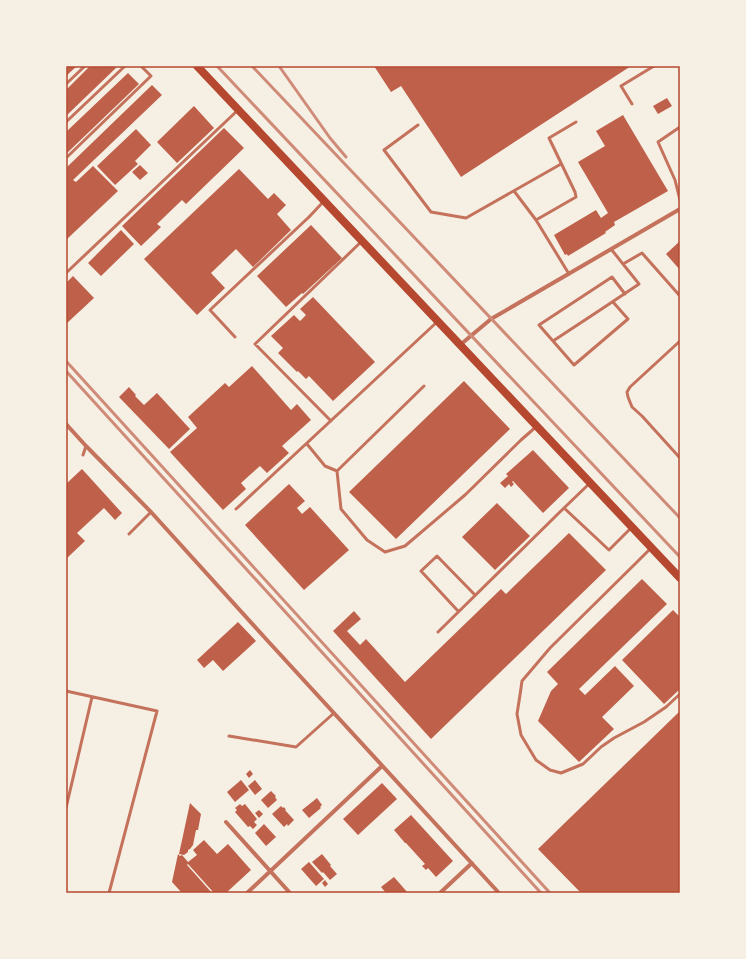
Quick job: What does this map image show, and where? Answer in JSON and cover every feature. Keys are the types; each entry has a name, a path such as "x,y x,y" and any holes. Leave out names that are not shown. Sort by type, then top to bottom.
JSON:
{"main road":[{"path":"197,66 680,578"}],"street":[{"path":"460,345 491,319 680,209"},
{"path":"66,424 151,512 499,893"},
{"path":"247,893 382,766"},
{"path":"226,822 290,893"},
{"path":"440,893 472,863"}],"lane":[{"path":"66,84 85,66"},
{"path":"66,122 125,66"},
{"path":"66,158 151,76 141,66"},
{"path":"632,104 621,86 654,66"},
{"path":"66,273 238,110"},
{"path":"536,220 576,197 549,138 576,122"},
{"path":"418,125 384,150 431,212 466,218 561,164"},
{"path":"680,127 658,142 675,180 680,200"},
{"path":"514,190 536,220 569,274"},
{"path":"235,337 210,310 324,201"},
{"path":"331,421 255,344 362,241"},
{"path":"553,341 639,284 612,249"},
{"path":"623,264 642,253 680,296"},
{"path":"613,302 628,319 574,365 539,325 612,278 625,294"},
{"path":"236,510 438,321"},
{"path":"680,341 626,392 632,406 680,458"},
{"path":"337,471 424,386"},
{"path":"337,471 341,508 367,540 385,552 405,546 465,495 537,426"},
{"path":"307,444 326,466 337,471"},
{"path":"83,456 86,446"},
{"path":"438,632 458,610 590,483"},
{"path":"564,508 609,550 632,527"},
{"path":"130,534 151,512"},
{"path":"652,548 550,648 522,681 517,714 521,735 536,760 550,770 561,773 583,764 601,747 655,715 680,694"},
{"path":"458,610 421,571 437,556 475,595"},
{"path":"66,691 157,711 109,893"},
{"path":"66,808 92,697"},
{"path":"229,736 296,747 334,713"}],"building":[{"path":"66,66 77,66 66,76"},
{"path":"90,66 118,66 66,116 66,90"},
{"path":"374,66 631,66 461,177 401,86 391,92"},
{"path":"128,73 139,84 66,154 66,132"},
{"path":"152,85 162,95 73,180 76,182 93,166 118,191 66,240 66,168"},
{"path":"667,98 672,106 658,114 653,106"},
{"path":"194,106 214,128 177,163 157,142"},
{"path":"623,115 668,191 614,222 615,225 605,232 606,233 568,256 567,254 565,255 554,235 596,210 601,218 608,213 578,162 605,146 596,131"},
{"path":"224,128 244,148 186,204 182,200 157,224 161,227 141,246 122,226"},
{"path":"136,129 151,145 135,161 138,164 115,185 97,166"},
{"path":"140,165 148,173 140,180 132,172"},
{"path":"239,169 268,199 274,193 286,205 277,214 291,230 253,267 236,249 211,273 225,288 197,315 144,259"},
{"path":"311,225 342,258 303,294 302,293 286,307 257,276"},
{"path":"121,230 134,244 101,276 88,263"},
{"path":"680,241 680,270 666,254"},
{"path":"73,276 94,298 66,324 66,283"},
{"path":"313,297 375,362 333,401 309,376 306,379 278,353 283,348 271,336 294,315 300,321 306,315 300,309"},
{"path":"252,366 291,410 297,404 311,420 282,446 289,453 267,473 260,466 241,483 246,489 223,510 170,452 197,428 188,417 225,383 229,387"},
{"path":"464,381 510,429 396,539 349,492"},
{"path":"129,387 144,405 157,393 190,429 169,449 119,397"},
{"path":"533,450 569,488 543,513 513,481 512,482 514,484 511,487 509,484 505,488 500,483 508,476 506,474"},
{"path":"82,469 122,513 115,520 104,508 77,533 85,541 66,559 66,484"},
{"path":"289,484 305,501 297,508 302,514 310,507 349,550 304,590 245,525"},
{"path":"497,503 530,536 495,570 462,537"},
{"path":"569,533 606,570 431,739 333,631 354,611 361,619 347,631 360,645 366,639 405,682 501,589 506,594"},
{"path":"642,579 667,604 579,689 585,695 615,666 634,686 602,717 614,729 579,762 538,721 551,691 558,684 547,672"},
{"path":"673,610 680,617 680,689 664,704 622,660"},
{"path":"238,622 256,641 223,671 213,660 204,668 197,660"},
{"path":"680,711 680,893 581,893 538,849"},
{"path":"250,770 253,774 249,778 246,774"},
{"path":"241,780 249,790 235,802 227,792"},
{"path":"255,780 262,789 255,795 248,786"},
{"path":"382,783 397,799 358,835 343,819"},
{"path":"271,791 276,796 275,797 277,800 268,808 261,800"},
{"path":"317,798 322,805 320,807 321,808 309,818 302,810"},
{"path":"190,803 201,814 193,845 184,855 179,854"},
{"path":"240,804 242,806 245,804 257,819 254,822 257,825 253,829 250,826 248,827 235,812 237,810 235,808"},
{"path":"281,806 283,808 284,807 294,820 288,826 287,824 284,827 272,814"},
{"path":"259,810 263,814 259,818 255,813"},
{"path":"411,815 453,861 436,877 428,868 426,870 422,866 425,864 394,830"},
{"path":"264,824 276,837 266,846 255,833"},
{"path":"204,840 217,854 228,844 251,870 226,893 214,893 188,864 187,865 212,893 182,893 172,882 178,854 180,856 182,855 188,862 197,855 193,850"},
{"path":"322,854 337,874 330,880 312,862"},
{"path":"309,862 324,879 316,886 301,869"},
{"path":"394,877 408,893 386,893 381,887"},
{"path":"325,880 328,884 325,887 322,883"}],"railway":[{"path":"217,66 680,557"},
{"path":"252,66 680,518"},
{"path":"279,66 330,138 346,157"},
{"path":"66,361 550,893"},
{"path":"66,371 541,893"}]}
